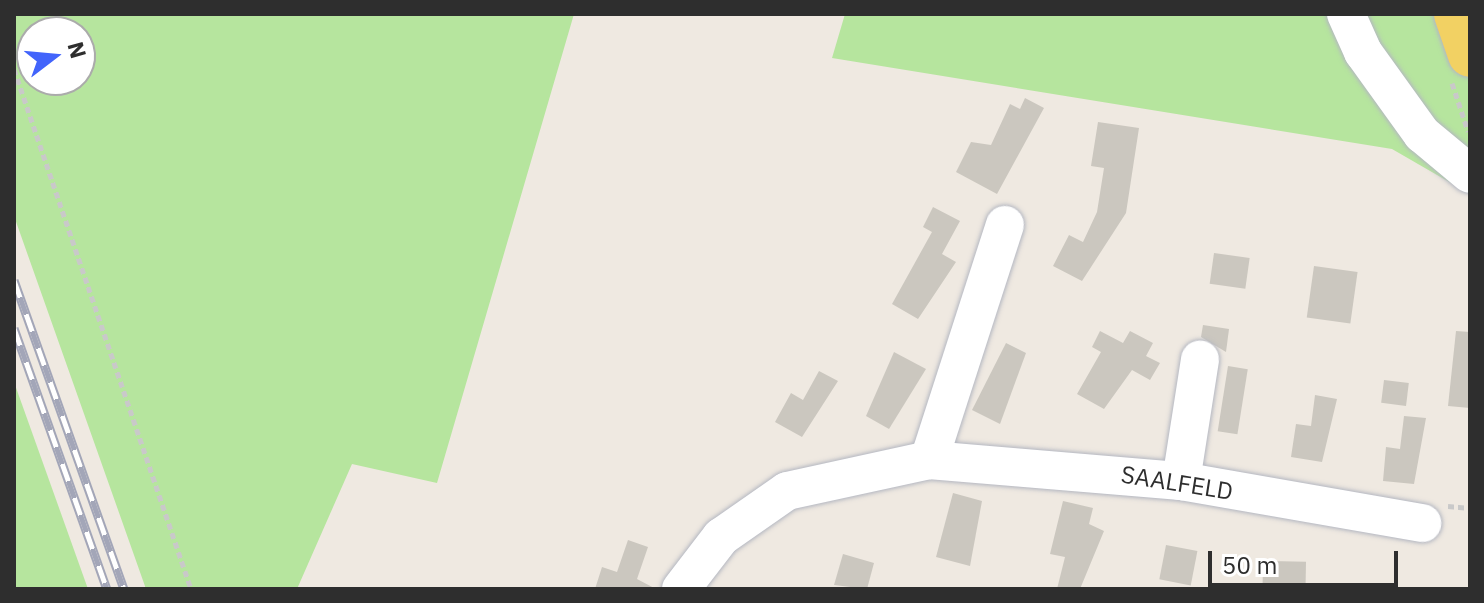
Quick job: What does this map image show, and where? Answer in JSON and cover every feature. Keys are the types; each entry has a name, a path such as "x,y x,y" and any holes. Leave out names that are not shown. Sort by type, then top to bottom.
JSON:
{"main road":[{"path":"1456,14 1470,55"}],"street":[{"path":"1319,14 1363,52"},
{"path":"1346,14 1363,52 1422,134 1470,174"},
{"path":"929,460 1005,225"},
{"path":"1181,481 1200,359"},
{"name":"SAALFELD","path":"681,589 721,537 787,491 929,460 1181,481 1422,523"}],"path":[{"path":"14,69 191,589"}],"green space":[{"path":"14,14 574,14 437,483 352,464 297,589 146,589 14,216"},
{"path":"845,14 1470,14 1470,194 1392,149 832,58"},
{"path":"14,382 88,589 14,589"}],"building":[{"path":"1025,98 1044,108 997,194 956,172 971,142 991,145 1010,104 1020,109"},
{"path":"1098,122 1139,128 1126,213 1082,281 1053,266 1069,235 1083,242 1097,212 1104,168 1091,166"},
{"path":"933,207 960,221 942,254 956,262 918,319 892,304 932,232 923,227"},
{"path":"1214,253 1250,258 1245,289 1210,284"},
{"path":"1314,266 1358,272 1350,324 1307,317"},
{"path":"1203,325 1229,329 1226,352 1201,337"},
{"path":"1100,331 1123,343 1130,331 1153,343 1146,356 1160,363 1150,380 1132,370 1104,409 1077,394 1101,352 1092,347"},
{"path":"1456,331 1470,332 1470,408 1448,406"},
{"path":"1006,343 1026,353 1000,424 972,410"},
{"path":"894,352 926,369 889,429 866,416"},
{"path":"1228,366 1248,369 1237,434 1218,431"},
{"path":"819,371 838,381 802,437 775,422 791,393 803,400"},
{"path":"1384,380 1409,383 1406,406 1381,403"},
{"path":"1315,395 1337,399 1322,462 1291,457 1296,424 1311,426"},
{"path":"1404,416 1426,418 1414,484 1383,481 1386,447 1400,449"},
{"path":"953,493 982,501 970,566 936,557"},
{"path":"1063,501 1093,508 1089,524 1104,531 1080,589 1057,589 1065,557 1050,554"},
{"path":"628,540 648,547 637,579 656,589 595,589 602,567 617,572"},
{"path":"1166,545 1197,551 1191,585 1159,579"},
{"path":"843,554 874,563 867,589 834,585"},
{"path":"1263,561 1306,562 1306,589 1263,589"}],"railway":[{"path":"14,280 124,589"},
{"path":"14,328 107,589"}]}
